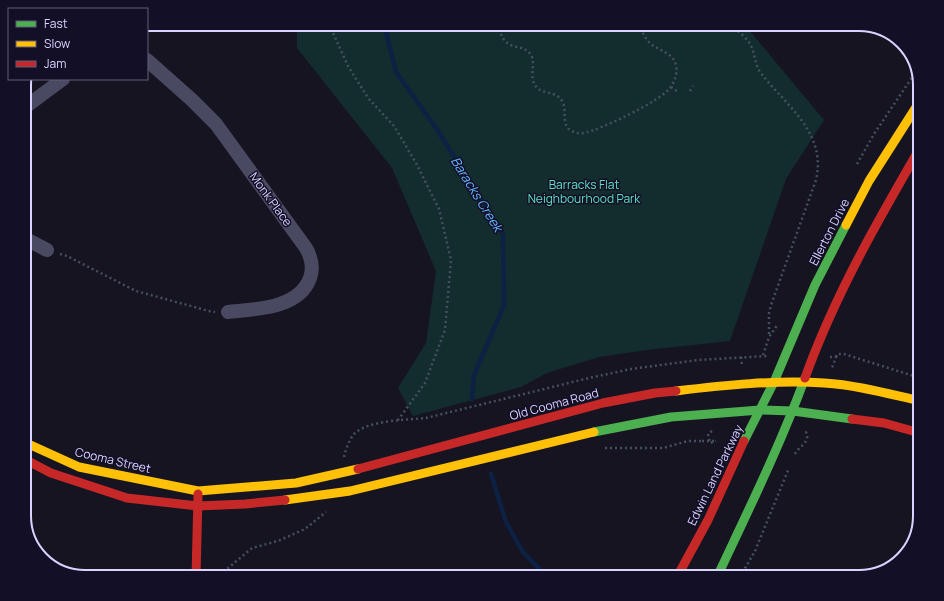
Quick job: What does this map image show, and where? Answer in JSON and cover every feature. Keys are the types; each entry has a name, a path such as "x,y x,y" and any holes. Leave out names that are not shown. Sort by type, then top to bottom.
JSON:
{"main road":[{"name":"Ellerton Drive","path":"774,382 815,285 829,257 869,181 913,112"},
{"path":"721,570 745,522 793,411 826,324 874,227 913,160"},
{"name":"Edwin Land Parkway","path":"681,570 708,520 774,382"},
{"name":"Old Cooma Road","path":"198,491 296,483 340,474 603,403 655,393 735,384 803,382 826,383 854,387 913,399"},
{"path":"31,463 50,473 127,498 198,506 245,504 350,492 615,427 671,417 760,410 793,411 884,423 913,430"},
{"name":"Cooma Street","path":"31,445 79,467 198,491"},
{"path":"196,570 198,491"}],"street":[{"name":"Monk Place","path":"148,61 192,100 216,124 306,248 310,256 312,265 311,276 305,287 296,296 278,304 228,312"},
{"path":"31,103 62,80"},
{"path":"31,242 47,250"}],"path":[{"path":"332,31 348,66 368,98 394,126 416,163 439,209 451,260 445,330 425,383 398,420"},
{"path":"501,31 506,41 513,46 524,49 531,55 533,59 534,84 537,88 555,95 562,101 565,107 566,124 570,130 573,132 584,133 609,123 656,100 665,94 670,87 677,71 674,59 647,40 642,31"},
{"path":"737,31 747,40 752,48 755,62 760,72 808,128 814,140 818,156 818,171 816,180 771,305 769,313 769,336"},
{"path":"690,91 694,86"},
{"path":"670,87 677,91"},
{"path":"47,250 67,256 136,291 209,311 228,312"},
{"path":"836,357 837,354 844,354 913,376"},
{"path":"741,357 742,367"},
{"path":"340,474 346,449 354,434 364,427 398,420 426,418 485,404"},
{"path":"702,441 715,441 716,441 710,443 708,434 711,431 714,431"},
{"path":"226,570 252,548 278,541 305,528 326,512 333,510"}],"green space":[{"name":"Barracks Flat Neighbourhood Park","path":"297,31 750,31 824,120 786,179 730,341 599,357 547,373 521,387 413,416 398,388 426,343 436,271 392,168 297,48"}],"waterway":[{"name":"Baracks Creek","path":"386,31 396,72 436,128 503,235 504,305 474,375 472,400"},
{"name":"Baracks Creek","path":"491,474 506,522 523,552 540,570"}],"traffic: fast":[{"path":"744,441 774,382 815,285 846,225"},
{"path":"720,570 752,503 805,378"},
{"path":"594,432 671,417 760,410 793,411 852,419"}],"traffic: slow":[{"path":"846,225 869,181 913,112"},
{"path":"676,391 750,384 806,382 849,386 913,399"},
{"path":"285,500 350,491 594,432"},
{"path":"31,445 79,467 198,491 296,483 358,469"}],"traffic: jam":[{"path":"805,378 829,318 857,260 913,160"},
{"path":"358,469 603,403 655,393 676,391"},
{"path":"852,419 884,423 913,431"},
{"path":"681,570 708,520 744,441"},
{"path":"31,463 51,473 127,498 198,506 245,504 285,500"},
{"path":"196,570 198,494"}]}
